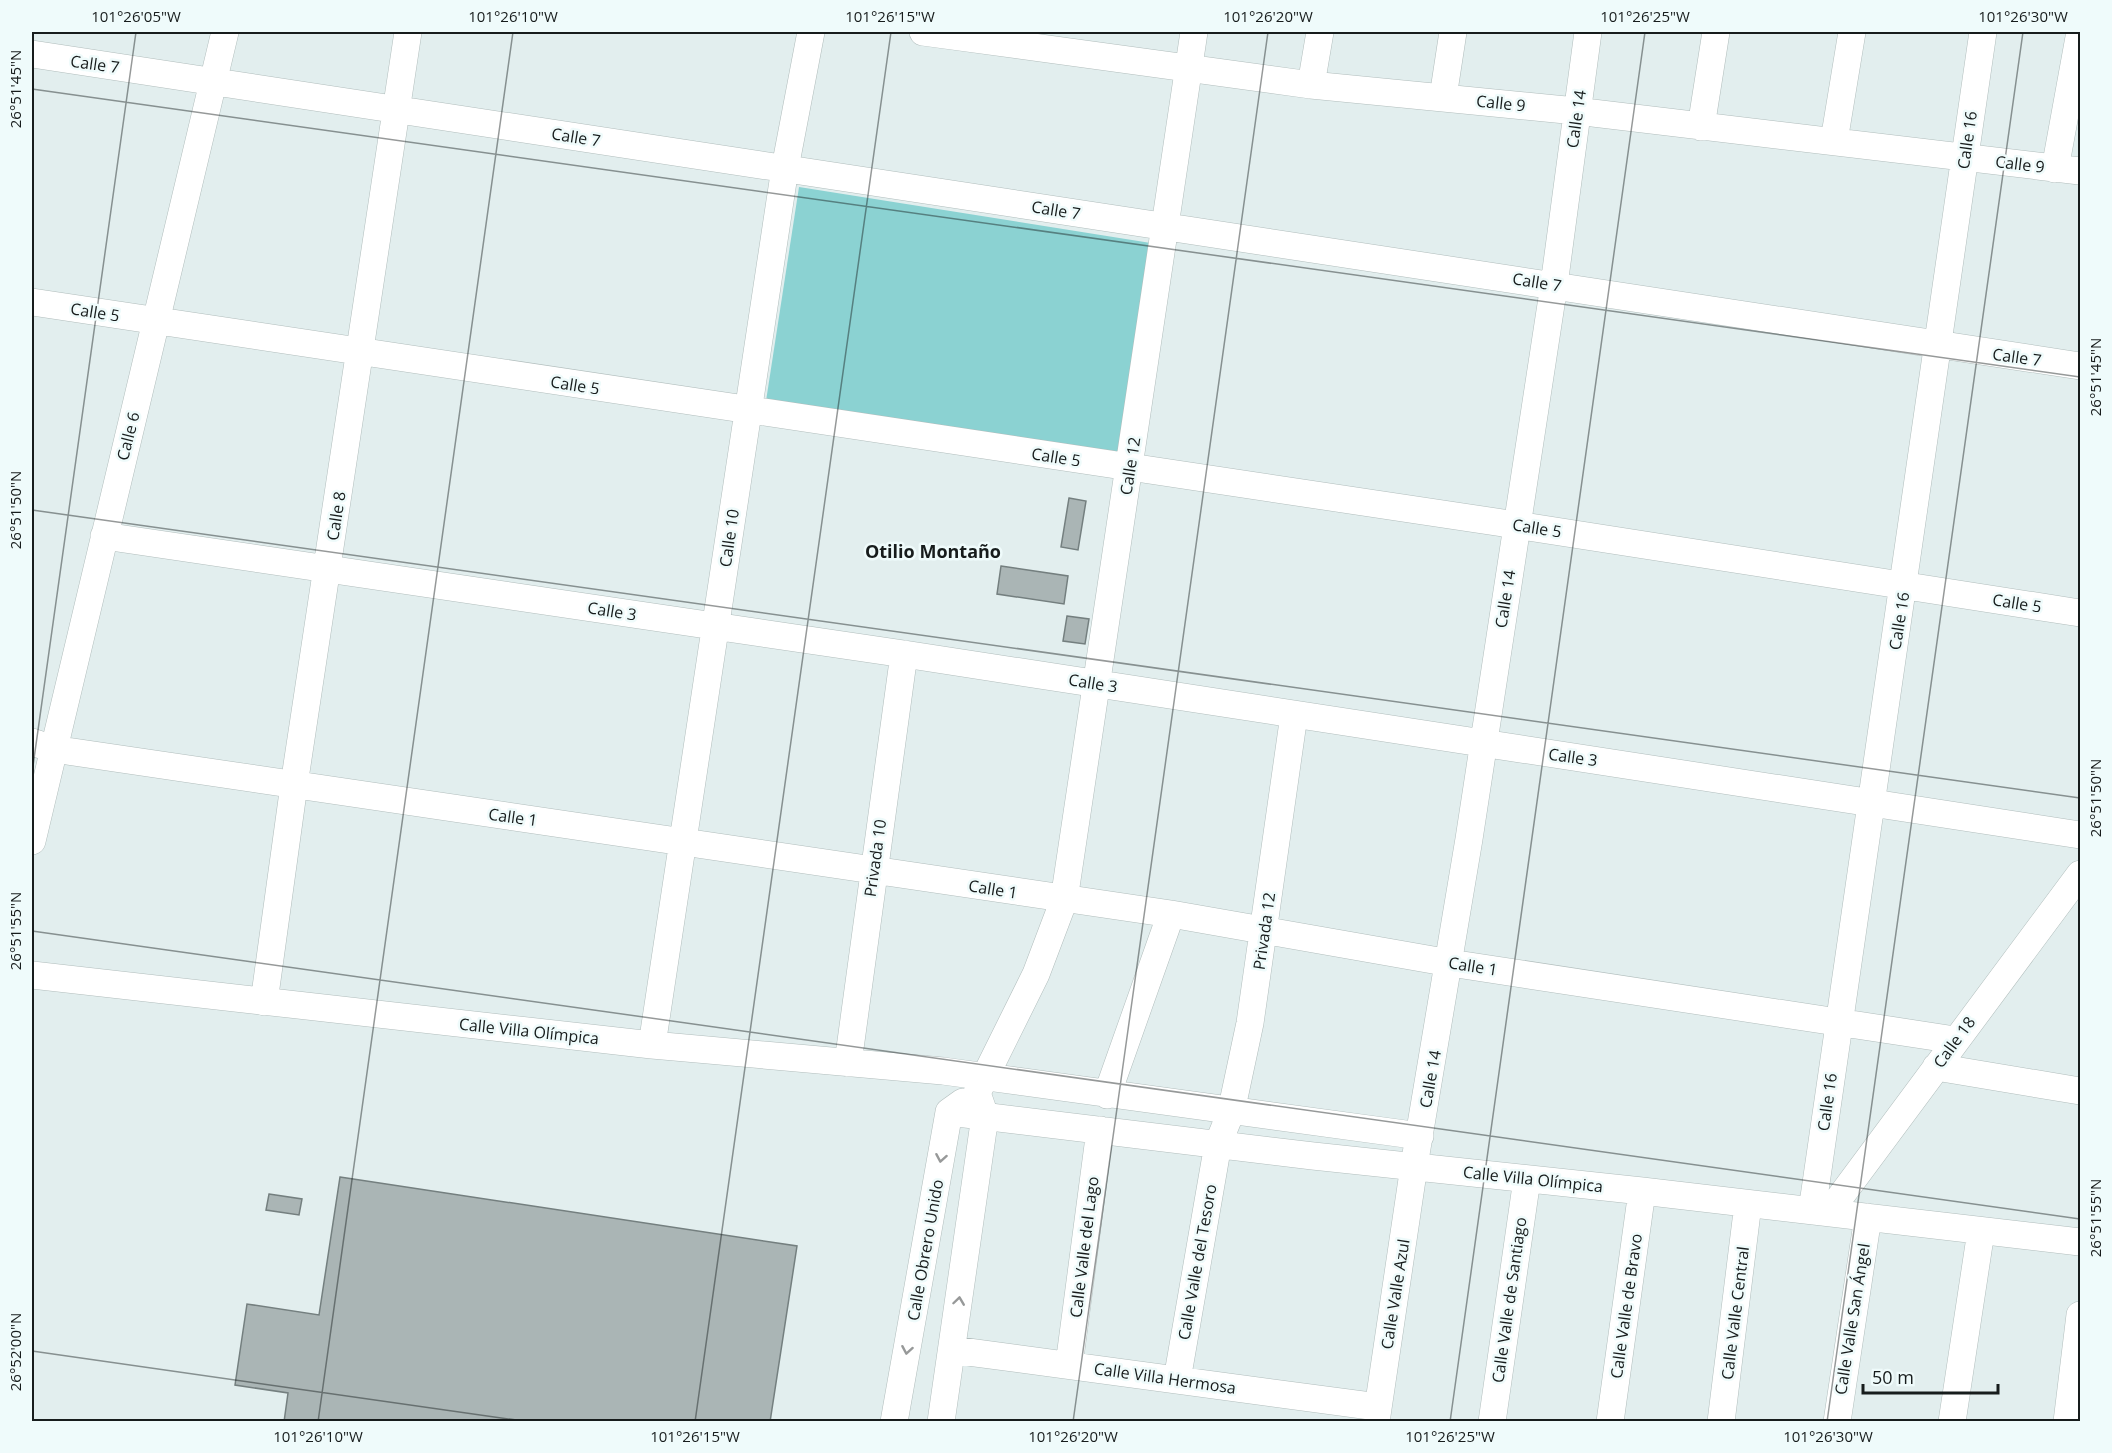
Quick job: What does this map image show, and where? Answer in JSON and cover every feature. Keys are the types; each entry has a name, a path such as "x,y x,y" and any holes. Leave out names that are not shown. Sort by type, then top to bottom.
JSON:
{"street":[{"name":"Calle 6","path":"32,841 42,745 104,536 225,32"},
{"name":"Calle 8","path":"264,1002 294,785 408,32"},
{"name":"Calle 10","path":"652,1045 785,168 811,32"},
{"name":"Calle 9","path":"923,32 1311,85 1576,111 2068,170"},
{"name":"Calle 12","path":"1064,900 1194,32"},
{"path":"1311,85 1320,32"},
{"path":"1443,97 1453,32"},
{"name":"Calle 14","path":"1414,1166 1450,963 1554,285 1588,32"},
{"path":"1701,127 1716,32"},
{"path":"1834,141 1852,32"},
{"name":"Calle 16","path":"1820,1212 1839,1020 1940,346 1964,157 1983,32"},
{"path":"2068,170 2080,32"},
{"name":"Calle 7","path":"32,54 2080,366"},
{"name":"Calle 5","path":"32,302 1516,525 2080,613"},
{"name":"Calle 3","path":"104,536 904,654 2080,835"},
{"name":"Privada 10","path":"848,1063 904,654"},
{"name":"Privada 12","path":"1218,1144 1231,1112 1250,1023 1294,714"},
{"name":"Calle 1","path":"42,745 294,785 1171,914 1450,963 1839,1020 1954,1040"},
{"name":"Calle 18","path":"1820,1212 2077,885"},
{"name":"Calle Obrero Unido","path":"941,1422 953,1350 982,1095 1032,983 1064,900"},
{"path":"1107,1095 1171,914"},
{"name":"Calle Villa Olímpica","path":"32,975 652,1045 848,1063 982,1095 1100,1130 2080,1242"},
{"path":"1936,1067 2080,1091"},
{"path":"982,1095 1107,1095 1420,1136"},
{"name":"Calle Obrero Unido","path":"894,1422 949,1112 982,1095"},
{"name":"Calle Valle del Lago","path":"1069,1365 1100,1130"},
{"name":"Calle Valle del Tesoro","path":"1177,1380 1218,1144"},
{"name":"Calle Valle Azul","path":"1377,1414 1414,1166"},
{"name":"Calle Valle de Santiago","path":"1492,1422 1527,1179"},
{"name":"Calle Valle de Bravo","path":"1610,1422 1641,1191"},
{"name":"Calle Valle Central","path":"1721,1422 1748,1204"},
{"name":"Calle Valle San Ángel","path":"1837,1422 1868,1217"},
{"path":"1952,1422 1981,1231"},
{"path":"2067,1422 2080,1315"},
{"name":"Calle Villa Hermosa","path":"953,1350 1177,1380 1377,1414"}],"shaded area":[{"path":"799,187 1157,244 1123,457 766,401"}],"building":[{"path":"1069,498 1086,501 1078,550 1061,547"},
{"path":"1001,566 1068,576 1064,604 997,594"},
{"path":"1067,616 1089,619 1085,644 1063,641"},
{"path":"340,1177 797,1246 770,1422 284,1422 288,1393 235,1385 247,1304 319,1315"},
{"path":"269,1194 302,1199 299,1215 266,1210"}],"district":[{"name":"Otilio Montaño","path":"933,551"}]}
